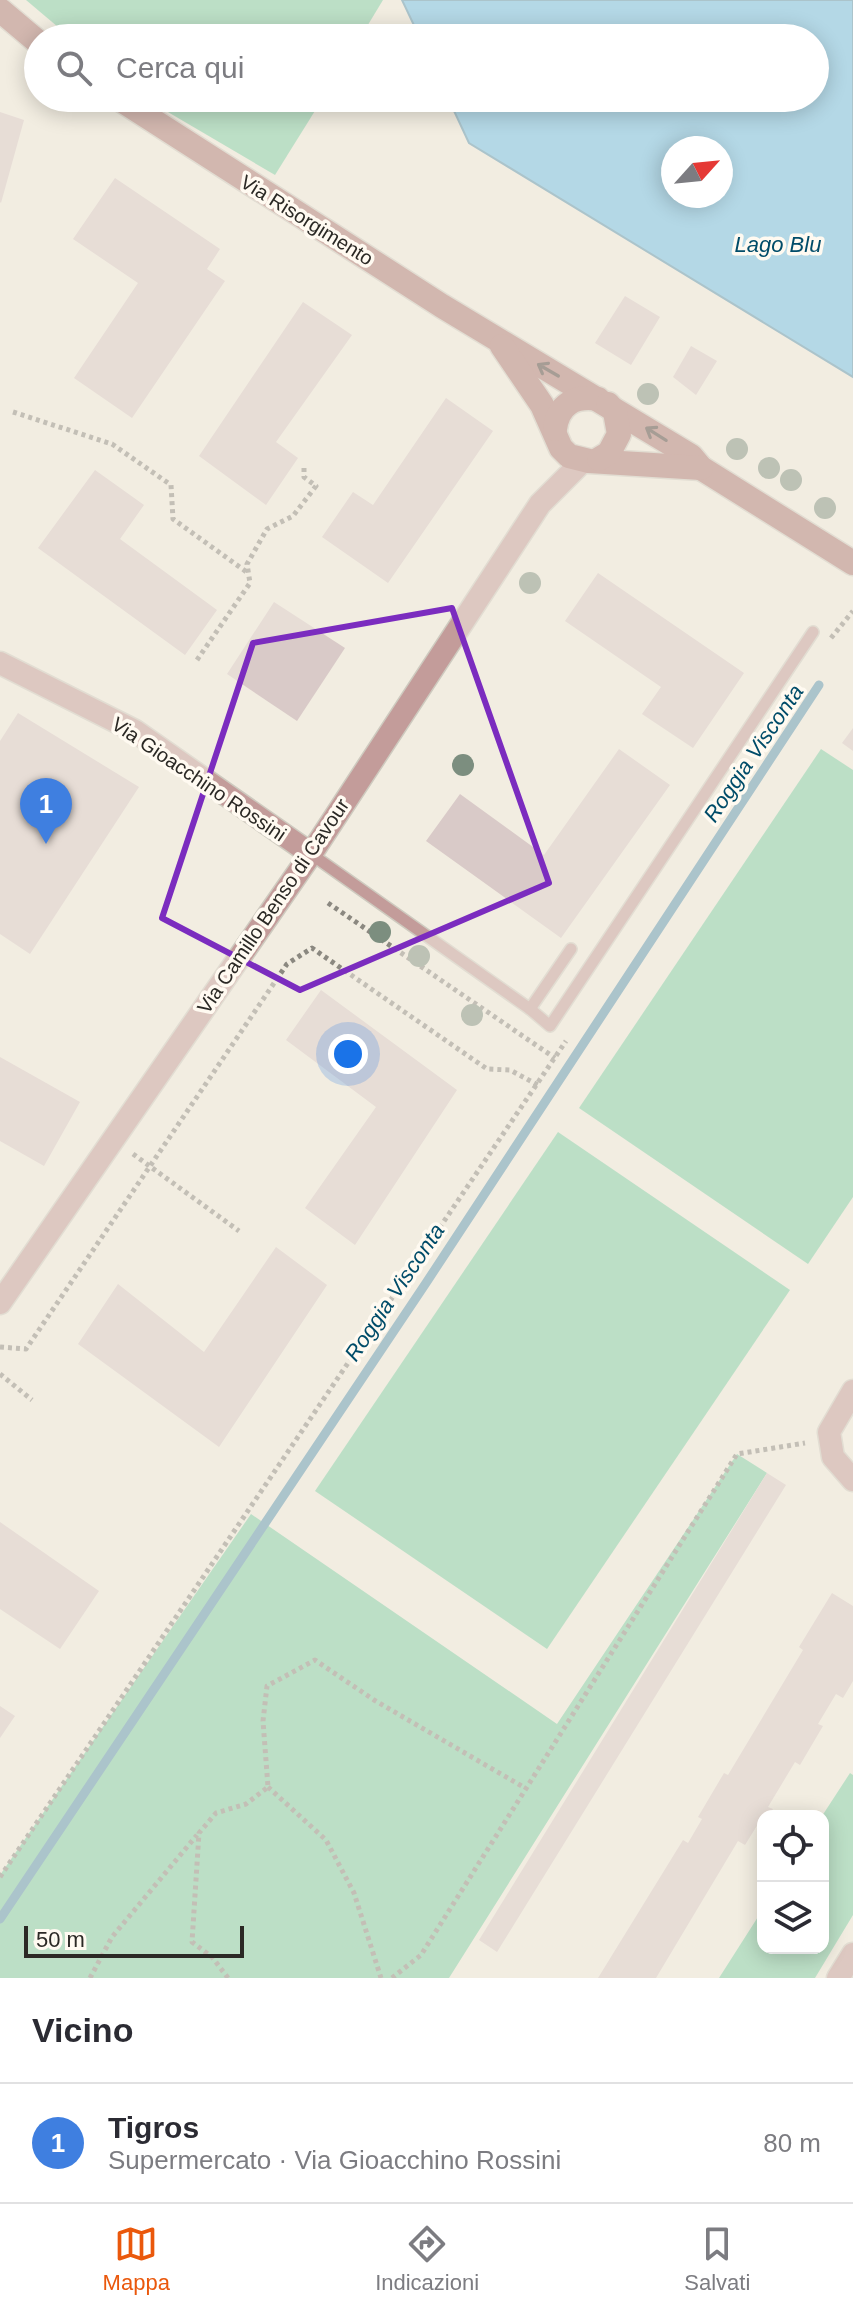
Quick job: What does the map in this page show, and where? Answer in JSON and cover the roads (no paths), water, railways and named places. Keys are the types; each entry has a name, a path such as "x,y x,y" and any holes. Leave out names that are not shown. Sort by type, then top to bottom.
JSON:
{"street":[{"path":"0,10 24,30"},
{"name":"Via Risorgimento","path":"140,112 498,340 691,456 701,468 853,563"},
{"name":"Via Risorgimento","path":"498,340 558,439 591,460 701,468"},
{"path":"558,439 561,410 568,403 578,398 603,402 615,412 619,434 609,453 591,460"},
{"name":"Via Camillo Benso di Cavour","path":"540,504 558,439"},
{"name":"Via Camillo Benso di Cavour","path":"0,1303 311,854 540,504 591,460"},
{"name":"Via Gioacchino Rossini","path":"0,663 135,731 311,854"},
{"path":"853,1391 829,1432 831,1449 853,1480"},
{"path":"838,1978 853,1954"}],"lane":[{"path":"311,854 550,1026 813,632"},
{"path":"530,1009 571,949"}],"water":[{"name":"Lago Blu","path":"402,0 853,0 853,377 469,143 455,112 829,112 829,24 413,24"}],"waterway":[{"name":"Roggia Visconta","path":"0,1919 426,1283 819,685"}],"place":[{"name":"Tigros","path":"46,844"}]}
